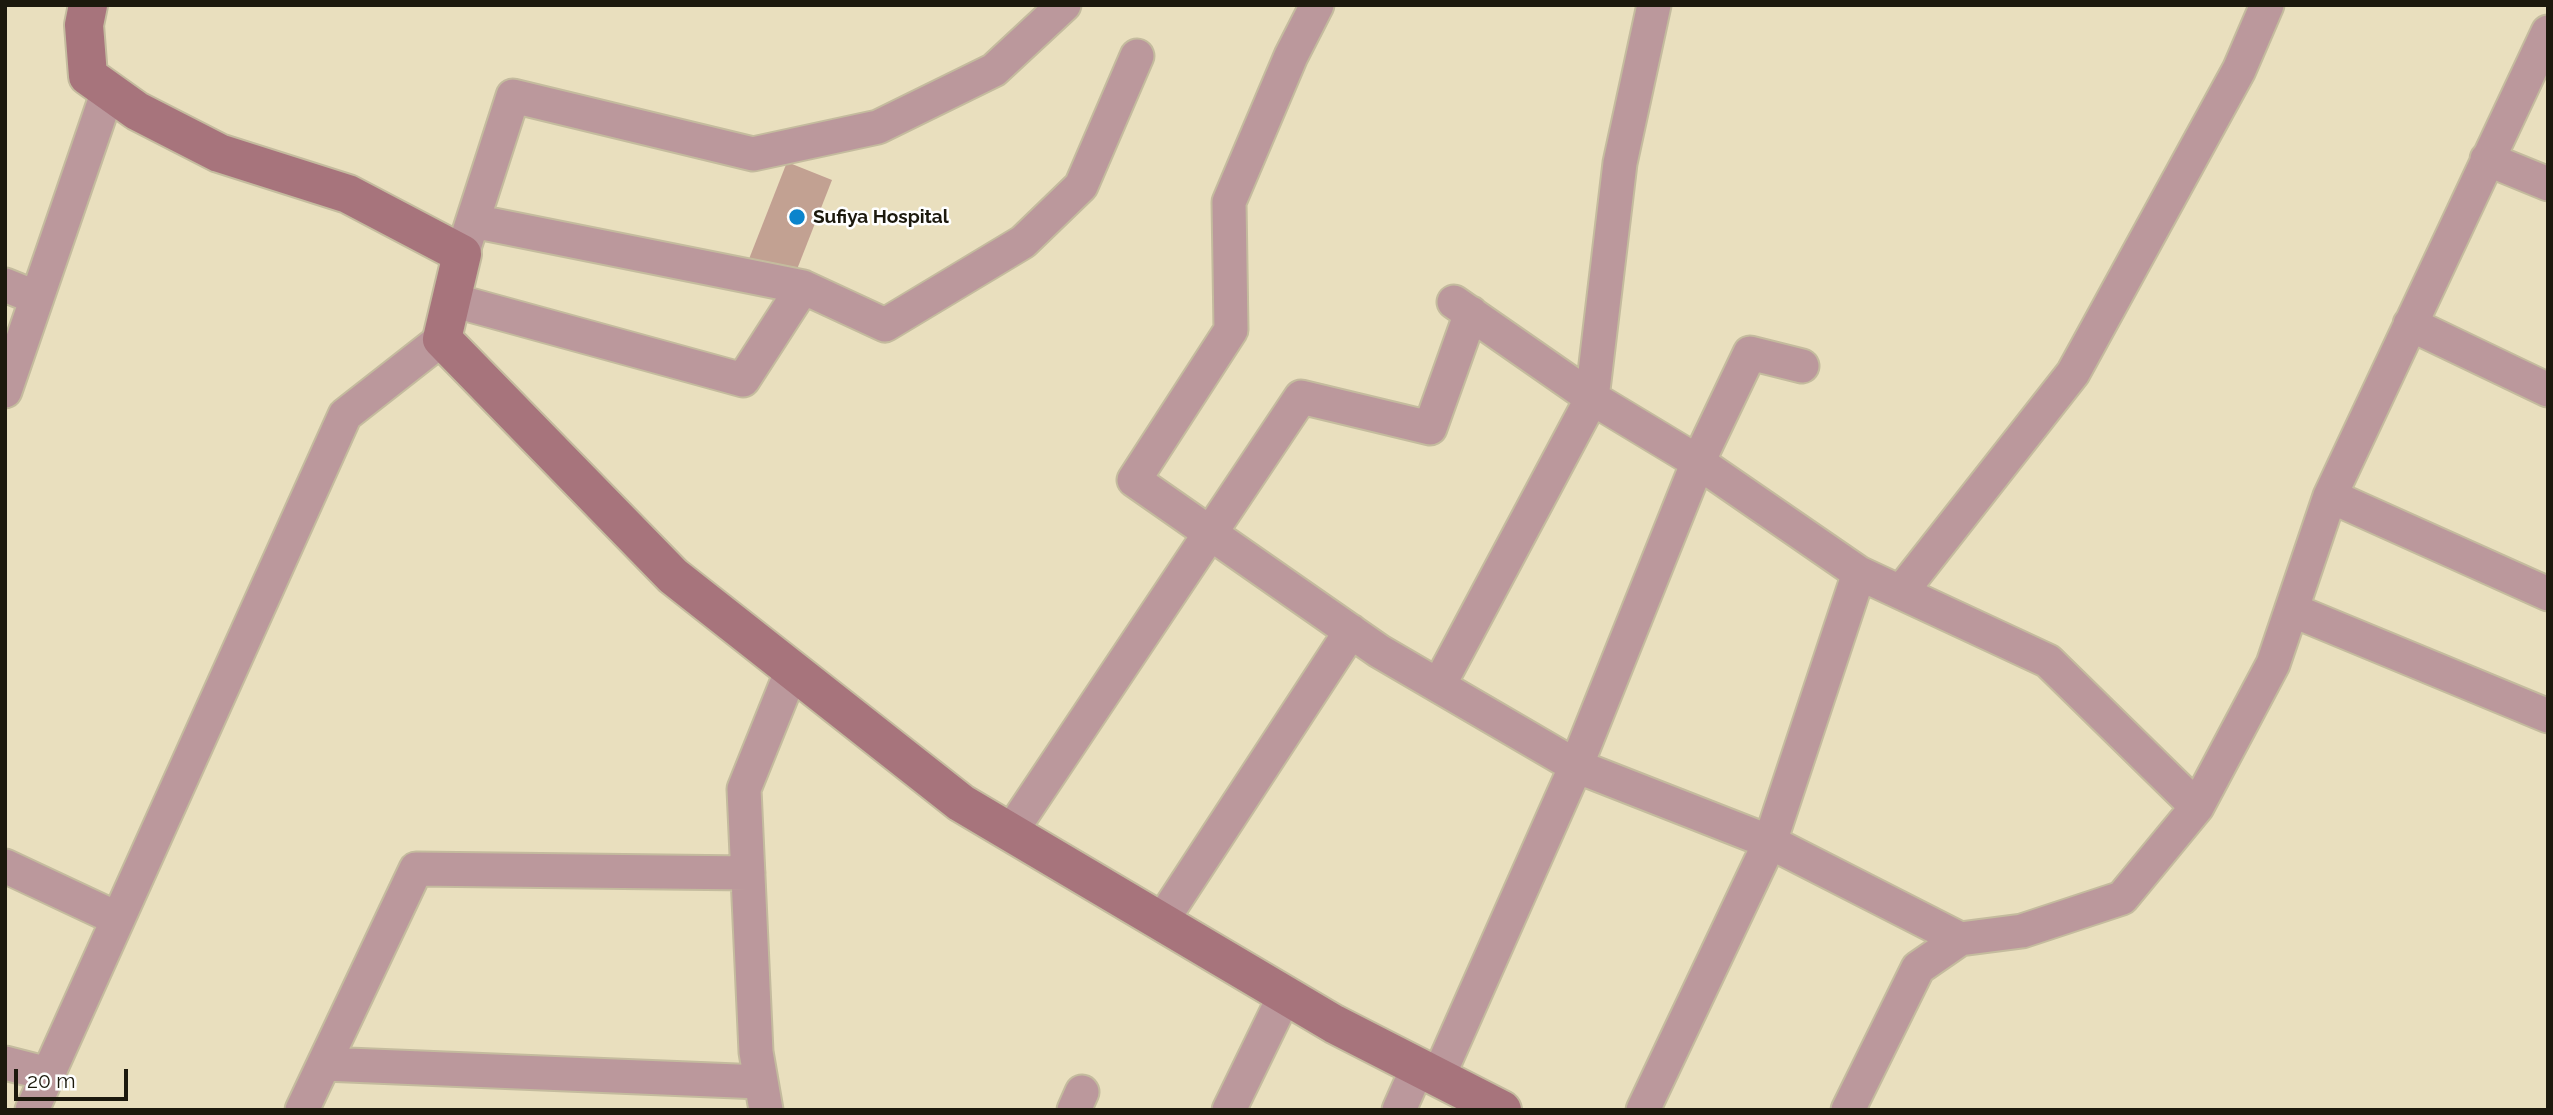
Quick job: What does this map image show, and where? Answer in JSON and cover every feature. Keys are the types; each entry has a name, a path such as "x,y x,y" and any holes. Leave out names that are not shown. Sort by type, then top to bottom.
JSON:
{"street":[{"path":"88,5 84,26 88,76 137,111 219,153 348,194 468,237 803,287 885,324 1023,242 1081,186 1138,56"},
{"path":"32,1110 345,415 442,339 468,237 513,96 753,153 878,128 993,70 1064,5"},
{"path":"1317,5 1291,56 1229,202 1231,330 1135,480 1379,650 1576,766 1770,842 1960,939"},
{"path":"1439,685 1592,398 1620,163 1654,5"},
{"path":"1901,592 2073,373 2239,70 2267,5"},
{"path":"1848,1110 1918,968 1960,939 2022,931 2122,898 2197,807 2273,664 2330,496 2548,32"},
{"path":"5,391 108,91"},
{"path":"2487,159 2548,184"},
{"path":"5,285 37,298"},
{"path":"452,300 743,380 803,287"},
{"path":"1010,832 1301,397 1430,428 1463,308 1592,398 1698,462 1859,573 2048,661 2197,807"},
{"path":"2410,324 2548,390"},
{"path":"442,339 673,576 961,803 1334,1024 1502,1110"},
{"path":"1399,1110 1428,1072 1576,766 1698,462 1750,352 1802,366"},
{"path":"2330,496 2548,594"},
{"path":"1643,1110 1770,842 1859,573"},
{"path":"2292,610 2548,716"},
{"path":"1161,922 1351,631"},
{"path":"324,1064 764,1096 756,1052 744,789 792,670"},
{"path":"5,866 118,919"},
{"path":"302,1110 416,869 748,873"},
{"path":"1229,1110 1286,995"},
{"path":"5,1063 48,1074"}],"building":[{"path":"787,162 832,180 794,277 749,259"}],"place":[{"name":"Sufiya Hospital","path":"797,217"}]}
